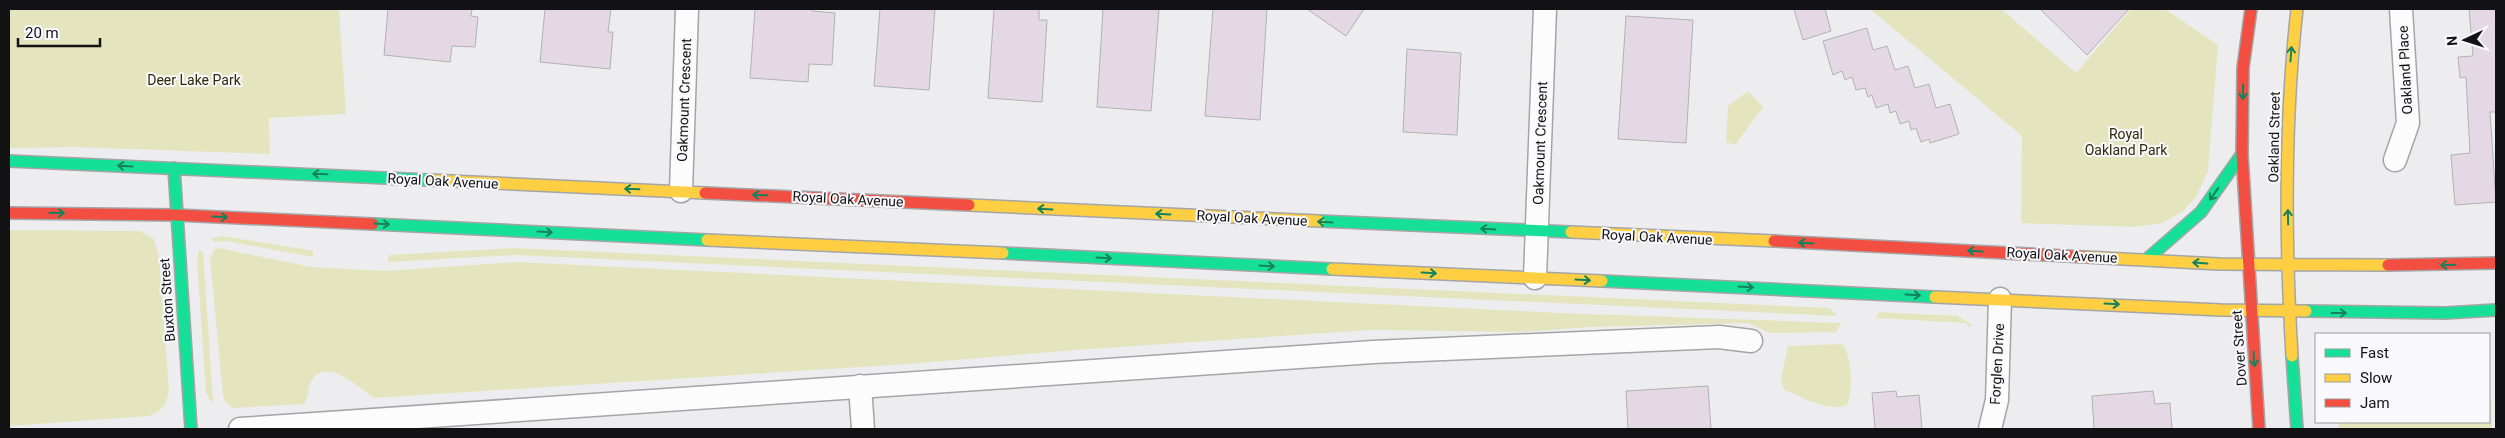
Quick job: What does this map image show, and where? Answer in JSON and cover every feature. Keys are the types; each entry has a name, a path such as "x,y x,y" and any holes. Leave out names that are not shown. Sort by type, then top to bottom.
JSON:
{"main road":[{"path":"2248,264 2242,154 2243,68 2250,9"},
{"name":"Oakland Street","path":"2289,265 2287,113 2297,9"},
{"path":"2146,260 2201,212 2242,154"},
{"name":"Royal Oak Avenue","path":"9,160 2146,260 2289,265 2449,265 2496,262"},
{"name":"Buxton Street","path":"174,168 191,429"},
{"path":"9,213 176,215 2290,312 2445,313 2496,310"},
{"name":"Dover Street","path":"2248,264 2259,429"},
{"path":"2289,265 2297,429"}],"street":[{"name":"Oakmount Crescent","path":"681,191 687,9"},
{"name":"Oakmount Crescent","path":"1535,278 1545,9"},
{"name":"Oakland Place","path":"2395,160 2408,123 2401,9"},
{"name":"Forglen Drive","path":"1990,429 1997,392 2000,298"},
{"path":"240,429 1382,352 1719,337 1751,341"},
{"path":"860,386 863,429"}],"green space":[{"name":"Deer Lake Park","path":"9,9 339,9 346,114 269,118 270,154 75,147 9,148"},
{"name":"Royal Oakland Park","path":"1870,9 2001,9 2076,73 2131,9 2165,9 2218,45 2208,171 2196,197 2182,212 2162,223 2134,227 2021,223 2022,136"},
{"path":"1748,91 1763,107 1735,145 1726,142 1728,106"},
{"path":"9,230 139,231 154,239 159,257 169,390 167,399 161,409 149,416 9,426"},
{"path":"222,236 309,250 313,251 313,257 226,241 214,242 211,239"},
{"path":"219,248 311,267 385,271 516,262 1561,313 1841,323 1836,332 1771,333 1747,323 1590,327 1519,332 1372,330 1075,350 908,364 374,398 342,376 325,372 317,375 311,382 304,404 234,408 226,403 223,396 210,259 214,250"},
{"path":"515,248 1829,308 1837,316 515,255 388,262 389,255"},
{"path":"199,250 203,252 213,400 211,403 206,392 197,261"},
{"path":"1879,312 1958,316 1972,325 1969,327 1966,323 1876,318"},
{"path":"1842,344 1846,350 1851,374 1847,405 1832,407 1823,405 1784,390 1781,379 1788,346"},
{"path":"2490,390 2492,429 2339,429 2339,423 2490,423"}],"building":[{"path":"388,9 472,9 471,16 478,17 475,47 452,46 450,62 384,55"},
{"path":"545,9 611,9 608,32 613,32 610,69 540,62"},
{"path":"755,9 813,9 812,11 835,13 832,65 809,64 808,82 750,78"},
{"path":"880,9 935,9 929,90 874,86"},
{"path":"994,9 1039,9 1039,20 1047,20 1042,102 988,98"},
{"path":"1103,9 1159,9 1151,111 1097,107"},
{"path":"1213,9 1267,9 1260,120 1205,116"},
{"path":"1307,9 1364,9 1346,36"},
{"path":"1794,9 1825,9 1831,31 1803,40"},
{"path":"2040,9 2129,9 2087,55"},
{"path":"2469,9 2496,9 2496,112 2490,112 2496,202 2455,205 2451,155 2470,153 2466,77 2460,78 2458,57 2473,56"},
{"path":"1626,16 1693,20 1686,143 1618,139"},
{"path":"1867,28 1873,50 1887,46 1895,70 1908,66 1915,88 1929,84 1936,108 1950,104 1959,134 1930,143 1929,139 1921,142 1916,128 1911,130 1909,121 1900,124 1896,111 1890,113 1888,104 1876,108 1872,95 1868,97 1865,88 1856,90 1852,77 1845,80 1842,71 1833,75 1823,41"},
{"path":"1407,49 1461,53 1457,135 1403,132"},
{"path":"1708,386 1711,429 1628,429 1626,391"},
{"path":"1896,391 1897,397 1919,395 1922,429 1875,429 1872,393"},
{"path":"2153,391 2155,404 2170,403 2172,429 2094,429 2092,396"}],"traffic: fast":[{"path":"2146,260 2201,212 2242,154"},
{"path":"9,161 429,180"},
{"path":"174,168 191,429"},
{"path":"1319,221 1571,232"},
{"path":"373,224 707,240"},
{"path":"1003,253 1332,269"},
{"path":"1602,281 1935,297"},
{"path":"2306,311 2445,313 2496,310"},
{"path":"2292,356 2297,429"}],"traffic: slow":[{"path":"2292,356 2287,182 2290,96 2297,9"},
{"path":"429,180 705,193"},
{"path":"969,205 1319,221"},
{"path":"1571,232 1774,241"},
{"path":"707,240 1003,253"},
{"path":"2085,257 2219,264 2388,265"},
{"path":"1332,269 1602,281"},
{"path":"1935,297 2221,310 2306,311"}],"traffic: jam":[{"path":"2251,9 2243,68 2242,154 2259,429"},
{"path":"705,193 969,205"},
{"path":"9,213 176,215 373,224"},
{"path":"1774,241 2085,257"},
{"path":"2388,265 2496,263"}]}
